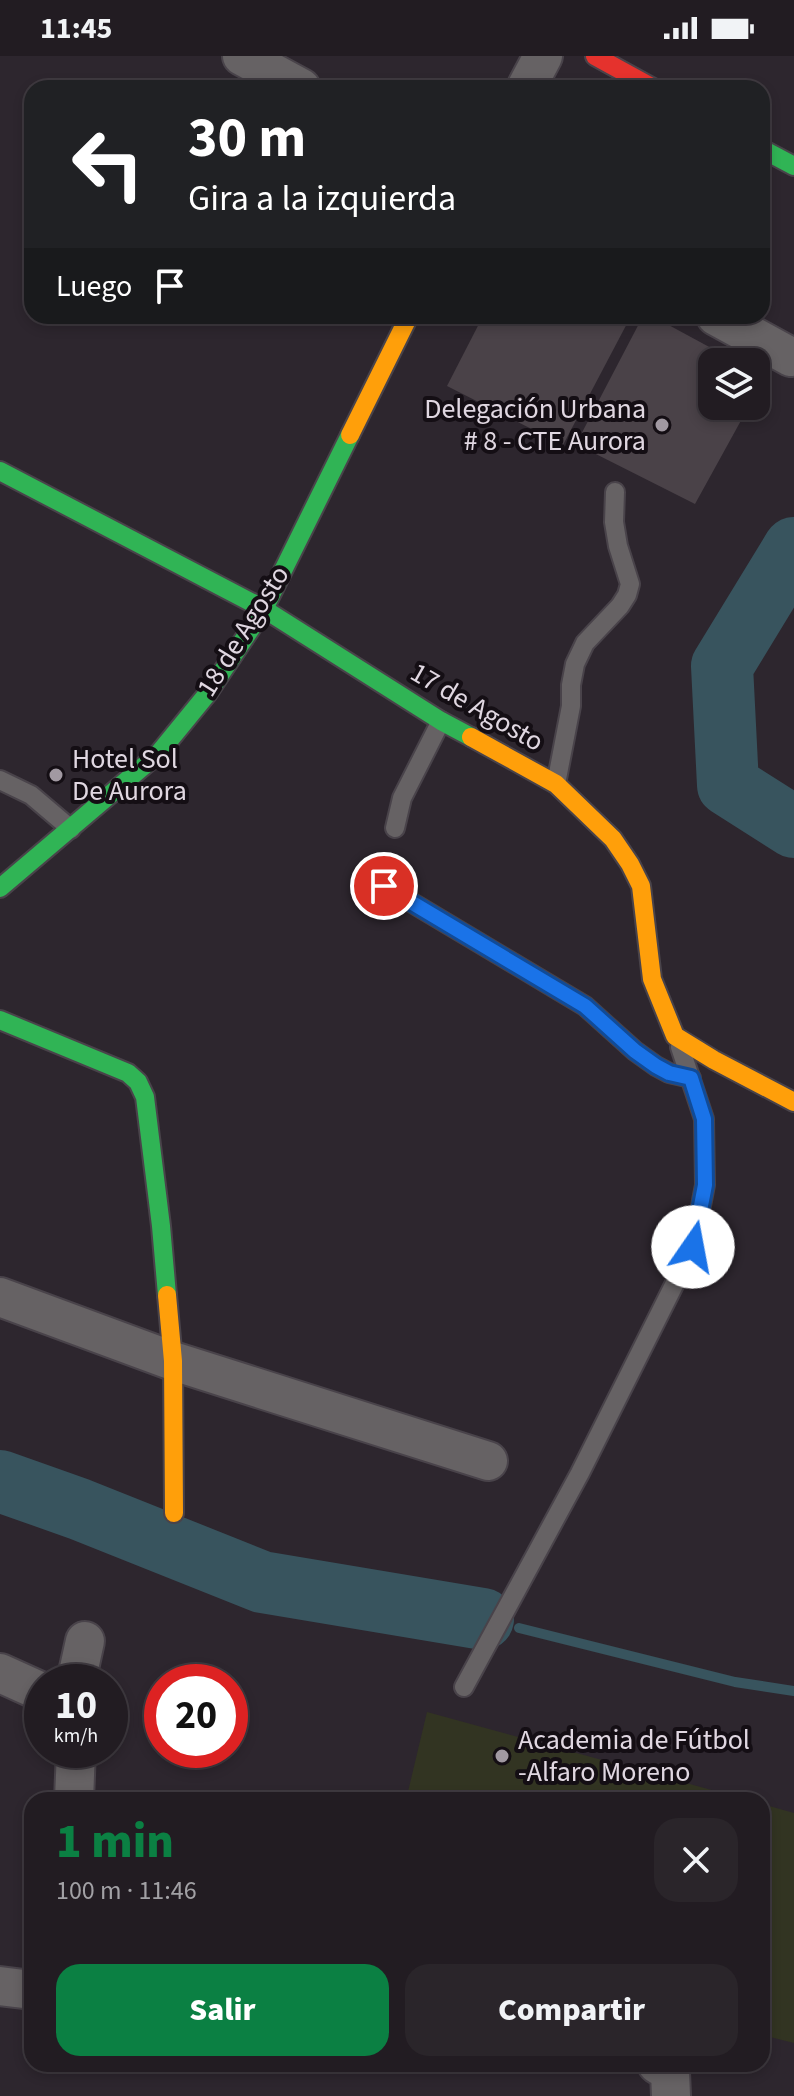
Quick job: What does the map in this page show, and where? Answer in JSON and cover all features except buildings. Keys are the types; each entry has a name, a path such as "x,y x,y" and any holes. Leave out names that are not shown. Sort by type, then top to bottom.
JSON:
{"main road":[{"path":"595,56 638,80"},
{"path":"770,153 794,166"},
{"name":"18 de Agosto","path":"0,888 159,753 208,693 264,609 405,324"},
{"name":"17 de Agosto","path":"0,471 264,609 441,721 556,784 613,839 641,886 652,979 675,1036"},
{"path":"0,1020 128,1073 138,1082 145,1097 173,1361 174,1513"},
{"path":"675,1036 794,1102"}],"street":[{"path":"242,56 286,80"},
{"path":"530,80 543,56"},
{"path":"731,324 791,357"},
{"path":"0,1297 173,1361 488,1461"},
{"path":"80,1664 85,1641"},
{"path":"0,1673 24,1684"},
{"path":"74,1792 75,1768"},
{"path":"0,1986 24,1989"},
{"path":"670,2072 671,2096"}],"lane":[{"path":"556,784 571,706 575,664 585,643 620,606 630,584 614,522 615,492"},
{"path":"395,828 402,798 441,721"},
{"path":"0,780 31,795 71,829"},
{"path":"384,886 585,1006 656,1066 669,1073 691,1078"},
{"path":"464,1687 580,1473 693,1247 705,1185 704,1119 675,1036"}],"green space":[{"name":"Academia de Fútbol -Alfaro Moreno","path":"427,1712 719,1792 408,1792"},
{"name":"Academia de Fútbol -Alfaro Moreno","path":"770,1806 794,1813 794,2043 770,2037"}],"waterway":[{"path":"794,548 722,666 728,785 794,827"},
{"path":"0,1481 262,1582 483,1619"},
{"path":"519,1628 735,1682 794,1691"}],"traffic: fast":[{"path":"770,153 794,166"},
{"path":"0,888 159,753 208,693 264,609 350,435"},
{"path":"0,471 264,609 471,737"},
{"path":"0,1020 128,1073 138,1082 145,1097 167,1295"}],"traffic: slow":[{"path":"350,435 405,324"},
{"path":"471,737 556,784 613,839 641,886 652,979 675,1036 794,1102"},
{"path":"167,1295 173,1361 174,1513"}],"traffic: jam":[{"path":"595,56 638,80"}],"place":[{"name":"Delegación Urbana # 8 - CTE Aurora","path":"662,425"},
{"name":"Hotel Sol De Aurora","path":"56,775"},
{"name":"Academia de Fútbol -Alfaro Moreno","path":"502,1756"}],"route":[{"path":"384,886 585,1006 656,1066 669,1073 691,1078 704,1119 705,1185 693,1247"}]}
